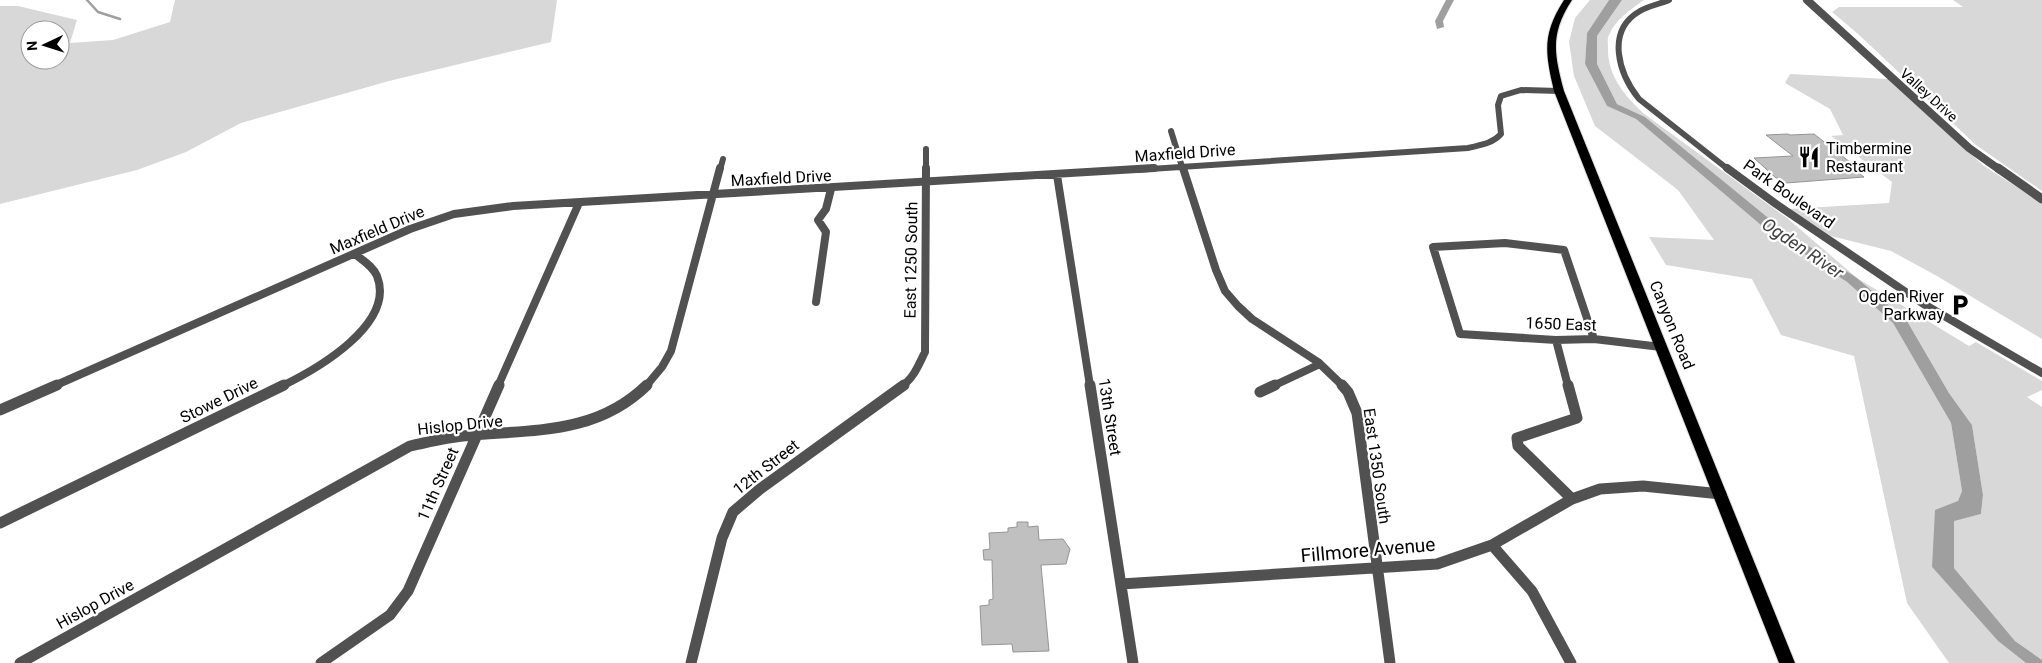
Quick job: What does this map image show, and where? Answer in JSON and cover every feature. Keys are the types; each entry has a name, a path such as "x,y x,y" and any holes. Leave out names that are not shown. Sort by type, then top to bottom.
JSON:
{"main road":[{"name":"Canyon Road","path":"1568,0 1557,17 1551,38 1552,64 1559,91 1787,663"}],"street":[{"name":"Park Boulevard","path":"1669,0 1640,11 1630,20 1619,38 1619,61 1628,85 1639,99 1706,153 1776,204 1922,303 2042,373"},
{"name":"Valley Drive","path":"1807,0 1969,148 2042,199"},
{"name":"Maxfield Drive","path":"0,410 410,229 454,214 486,208 1057,175 1375,155 1477,146 1492,142 1499,135 1502,128 1498,105 1501,96 1521,90 1559,91"},
{"name":"East 1350 South","path":"1171,131 1216,270 1225,290 1243,312 1265,329 1320,364 1346,389 1357,413 1390,663"},
{"name":"East 1250 South","path":"917,369 925,352 926,149"},
{"name":"Hislop Drive","path":"20,663 410,446 441,439 535,433 571,427 606,413 638,394 650,384 666,363 671,351 723,159"},
{"name":"13th Street","path":"1057,175 1133,663"},
{"path":"816,302 826,232 818,220 826,209 831,189"},
{"name":"11th Street","path":"321,663 390,615 408,591 578,203"},
{"path":"1460,334 1433,247 1504,243 1564,250 1594,340"},
{"name":"Stowe Drive","path":"0,523 294,380 315,369 343,349 364,328 372,316 380,292 378,276 374,270 355,254"},
{"name":"1650 East","path":"1460,334 1556,340 1594,340 1661,347"},
{"path":"1556,340 1577,418 1517,438 1518,446 1572,499"},
{"path":"1260,392 1320,364"},
{"name":"12th Street","path":"691,663 722,538 733,512 760,489 908,382 917,369"},
{"name":"Fillmore Avenue","path":"1120,584 1437,564 1492,545 1572,499 1600,489 1617,486 1643,486 1721,494"},
{"path":"1492,545 1532,591 1571,663"}],"shaded area":[{"path":"175,0 557,0 551,42 389,81 241,123 186,152 137,170 0,204 0,6 18,6 77,20 70,43 113,40 170,22"},
{"path":"1590,0 1609,0 1587,33 1585,64 1607,106 1636,119 1762,226 1847,282 1893,323 1951,423 1962,491 1932,567 1998,641 2026,663 1949,663 1907,603 1854,356 1781,335 1752,279 1666,265 1649,237 1714,240 1678,190 1595,126 1574,76 1569,42 1575,18"},
{"path":"1622,0 1644,0 1619,20 1608,38 1610,67 1623,92 1643,113 1787,218 1857,278 1777,225 1645,117 1617,104 1597,64 1597,36"},
{"path":"1953,0 2042,0 2042,191 1976,145 1857,33 1832,12 1839,7 1963,7"},
{"path":"1790,74 1888,79 1984,166 2042,203 2042,339 1937,276 1891,251 1831,236 1789,209 1889,203 1892,182 1831,136 1843,135 1830,109 1785,83"},
{"path":"1857,278 1969,346 1976,342 2042,381 2042,390 2027,397 2042,407 2042,660 2015,641 1954,568 1954,520 1981,514 1983,495 1972,425 1949,393 1907,321"}],"water":[{"name":"Ogden River","path":"1609,0 1622,0 1597,36 1597,64 1617,104 1645,117 1777,225 1857,278 1907,321 1949,393 1972,425 1983,495 1981,514 1954,521 1954,568 2015,641 2042,660 2042,663 2026,663 1998,641 1932,567 1935,510 1958,501 1962,491 1951,423 1893,323 1847,282 1762,226 1636,119 1607,106 1585,64 1587,33"}],"building":[{"name":"Timbermine Restaurant","path":"1814,134 1855,166 1849,166 1864,177 1786,183 1780,178 1776,178 1754,158 1793,156 1766,135"},
{"path":"1017,522 1028,522 1028,527 1038,526 1039,540 1063,539 1070,549 1066,564 1041,565 1049,651 1013,652 1012,644 982,645 980,606 989,605 989,600 993,599 992,560 984,560 983,550 990,549 989,533 1008,532 1008,528 1017,527"}],"waterway":[{"path":"87,0 98,12 120,19"},
{"path":"1440,27 1439,21 1450,0"}],"place":[{"name":"Timbermine Restaurant","path":"1809,157"},
{"name":"Ogden River Parkway","path":"1960,305"}]}
